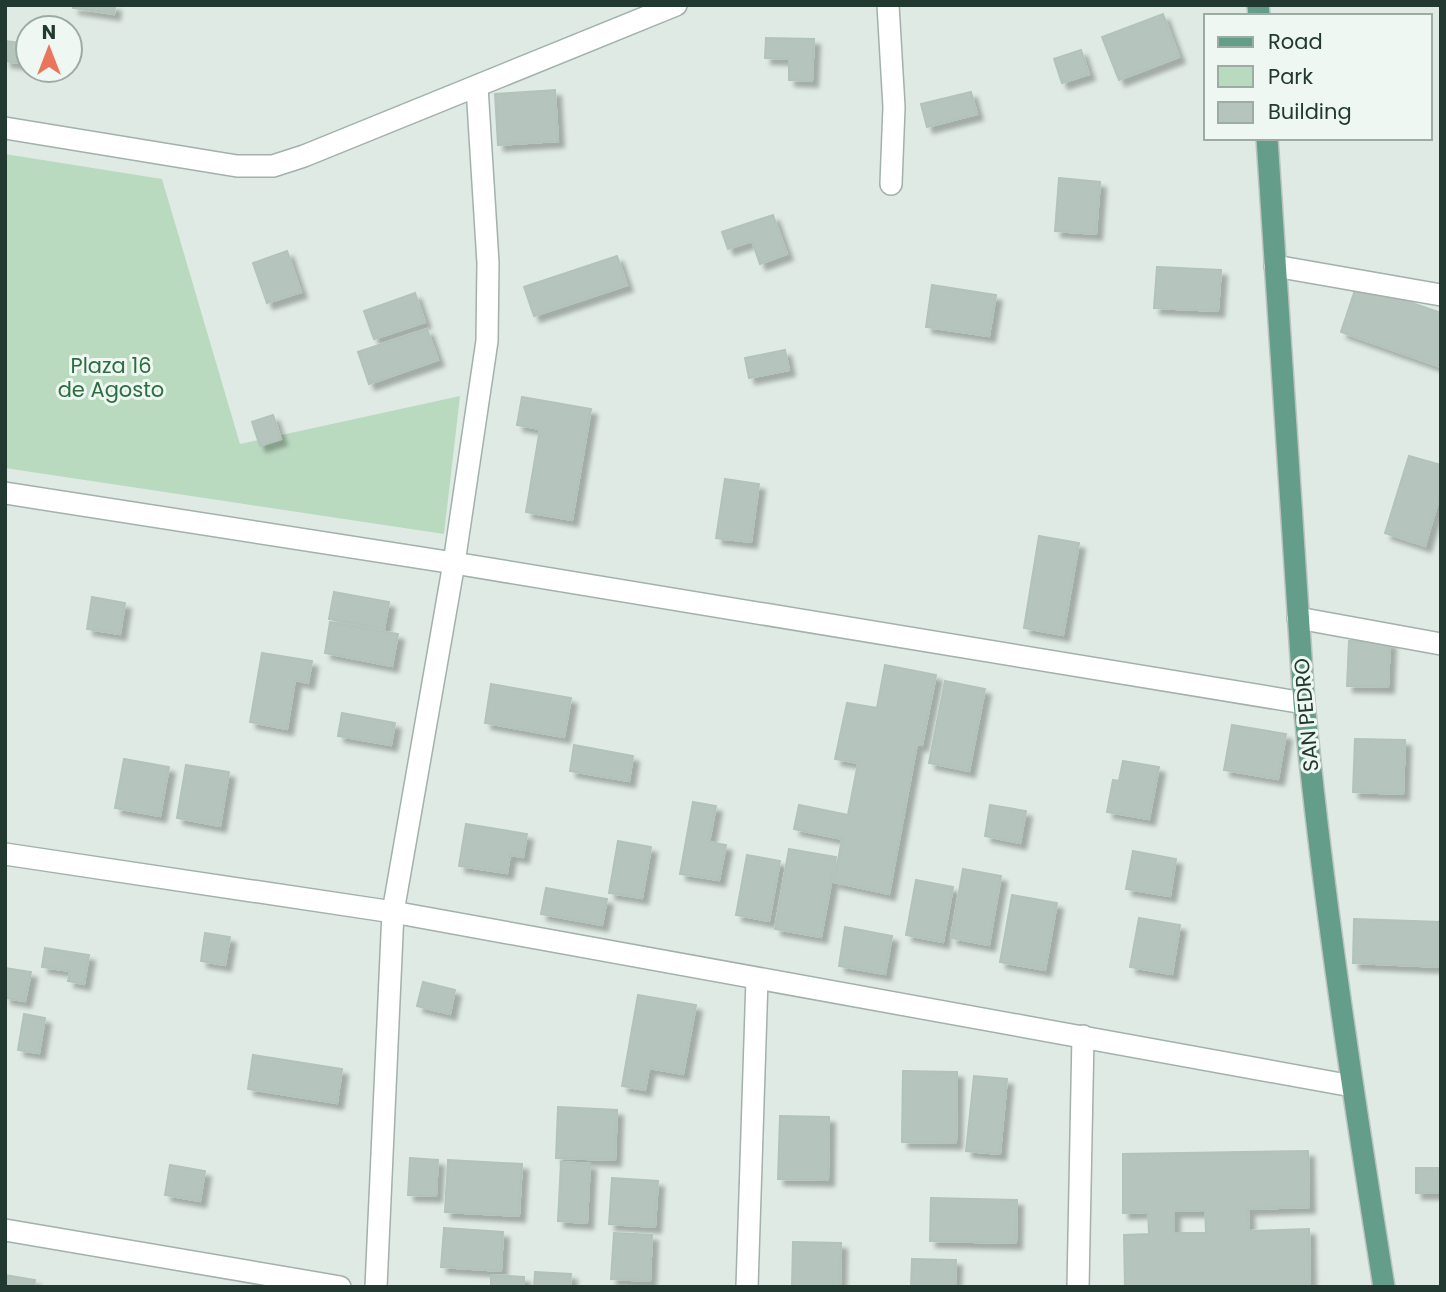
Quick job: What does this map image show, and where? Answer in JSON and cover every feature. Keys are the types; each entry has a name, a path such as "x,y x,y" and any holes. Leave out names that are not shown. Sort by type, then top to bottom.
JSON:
{"main road":[{"name":"SAN PEDRO","path":"1267,140 1304,703 1314,803 1352,1086 1384,1287"}],"street":[{"path":"5,128 237,166 273,166 477,88 676,5"},
{"path":"888,5 894,107 891,184"},
{"path":"376,1287 393,912 454,563 487,341 488,263 477,88"},
{"path":"1275,266 1441,295"},
{"path":"5,493 454,563 1304,703"},
{"path":"1298,618 1441,644"},
{"path":"5,854 393,912 1352,1086"},
{"path":"747,1287 757,979"},
{"path":"1078,1287 1083,1036"},
{"path":"5,1230 340,1287"}],"green space":[{"name":"Plaza 16 de Agosto","path":"5,154 162,179 240,444 460,396 444,534 5,468"}],"building":[{"path":"73,5 115,5 114,14 73,8"},
{"path":"1163,14 1179,57 1119,80 1102,37"},
{"path":"766,38 814,39 812,81 789,80 789,59 765,58"},
{"path":"5,41 14,42 14,62 5,61"},
{"path":"1081,50 1089,74 1062,83 1054,59"},
{"path":"555,90 558,141 498,145 495,94"},
{"path":"971,92 977,114 927,127 921,104"},
{"path":"1059,178 1100,182 1096,234 1055,231"},
{"path":"773,215 787,254 760,264 752,241 728,249 722,232"},
{"path":"287,251 301,292 267,303 253,263"},
{"path":"617,256 627,285 534,316 524,287"},
{"path":"1157,267 1221,270 1218,311 1154,308"},
{"path":"1357,284 1441,313 1441,367 1341,332"},
{"path":"932,285 996,295 989,336 926,327"},
{"path":"415,293 425,322 374,339 364,311"},
{"path":"427,329 438,360 369,384 358,352"},
{"path":"785,350 789,370 749,378 745,358"},
{"path":"522,397 591,409 572,520 526,512 540,429 517,425"},
{"path":"273,415 281,439 260,446 252,422"},
{"path":"1409,456 1441,465 1441,492 1425,546 1385,533"},
{"path":"725,479 759,484 751,542 716,538"},
{"path":"1039,536 1079,543 1063,635 1024,628"},
{"path":"334,592 389,602 384,629 329,619"},
{"path":"92,597 125,603 120,634 87,629"},
{"path":"330,622 398,634 392,666 325,653"},
{"path":"1349,641 1390,642 1388,687 1347,686"},
{"path":"262,653 312,661 308,683 295,680 287,729 250,722"},
{"path":"885,665 936,675 922,745 917,744 889,894 834,882 842,839 794,829 799,805 848,815 858,763 835,759 847,703 877,708"},
{"path":"945,681 985,689 969,771 929,763"},
{"path":"491,684 571,698 564,737 485,723"},
{"path":"342,713 395,723 391,745 338,736"},
{"path":"1232,725 1286,734 1278,779 1224,770"},
{"path":"1355,739 1405,740 1403,794 1353,792"},
{"path":"574,745 633,756 629,781 570,771"},
{"path":"124,759 169,767 160,816 115,808"},
{"path":"1123,761 1159,767 1149,819 1107,812 1113,780 1119,781"},
{"path":"186,765 229,772 220,826 177,818"},
{"path":"693,802 716,806 709,842 726,845 719,880 680,874"},
{"path":"990,805 1026,811 1020,843 985,836"},
{"path":"466,824 527,834 523,857 510,855 507,873 459,866"},
{"path":"618,841 651,847 642,898 609,893"},
{"path":"789,849 836,857 821,937 775,929"},
{"path":"1133,851 1176,859 1170,896 1126,889"},
{"path":"747,855 780,861 769,921 736,915"},
{"path":"963,869 1001,876 989,945 951,938"},
{"path":"916,880 953,887 943,942 906,935"},
{"path":"546,888 607,899 602,925 541,914"},
{"path":"1012,895 1057,903 1045,970 1000,962"},
{"path":"1139,918 1180,925 1172,974 1130,967"},
{"path":"1354,919 1441,922 1441,967 1353,963"},
{"path":"845,927 892,936 885,974 839,966"},
{"path":"205,933 230,937 225,965 201,961"},
{"path":"45,948 89,955 84,984 68,981 70,971 42,967"},
{"path":"5,968 31,972 25,1001 5,998"},
{"path":"423,982 455,990 450,1014 417,1006"},
{"path":"638,995 696,1005 683,1074 649,1068 645,1090 622,1086"},
{"path":"24,1014 45,1018 39,1053 18,1050"},
{"path":"253,1055 342,1069 337,1103 248,1089"},
{"path":"903,1071 957,1072 956,1143 902,1142"},
{"path":"974,1076 1007,1079 1000,1154 966,1151"},
{"path":"558,1107 617,1110 615,1160 556,1158"},
{"path":"780,1116 829,1117 828,1180 778,1179"},
{"path":"1308,1151 1309,1207 1248,1209 1249,1231 1309,1229 1310,1287 1125,1287 1124,1235 1149,1234 1148,1212 1123,1213 1123,1154","holes":["1174,1211 1205,1211 1206,1233 1174,1233"]},
{"path":"410,1158 438,1160 436,1196 408,1195"},
{"path":"448,1160 522,1164 519,1216 445,1212"},
{"path":"561,1162 590,1164 587,1223 558,1221"},
{"path":"170,1165 205,1171 200,1201 165,1195"},
{"path":"1416,1168 1441,1168 1441,1193 1416,1193"},
{"path":"612,1178 658,1181 655,1227 609,1224"},
{"path":"931,1198 1017,1200 1016,1243 930,1241"},
{"path":"444,1228 503,1232 501,1271 441,1267"},
{"path":"614,1233 652,1235 650,1281 611,1279"},
{"path":"793,1242 841,1243 840,1287 792,1287"},
{"path":"912,1259 956,1260 955,1287 911,1287"},
{"path":"535,1272 571,1274 570,1287 534,1287"},
{"path":"5,1275 35,1280 34,1287 5,1287"},
{"path":"491,1275 524,1277 524,1287 491,1287"}]}
